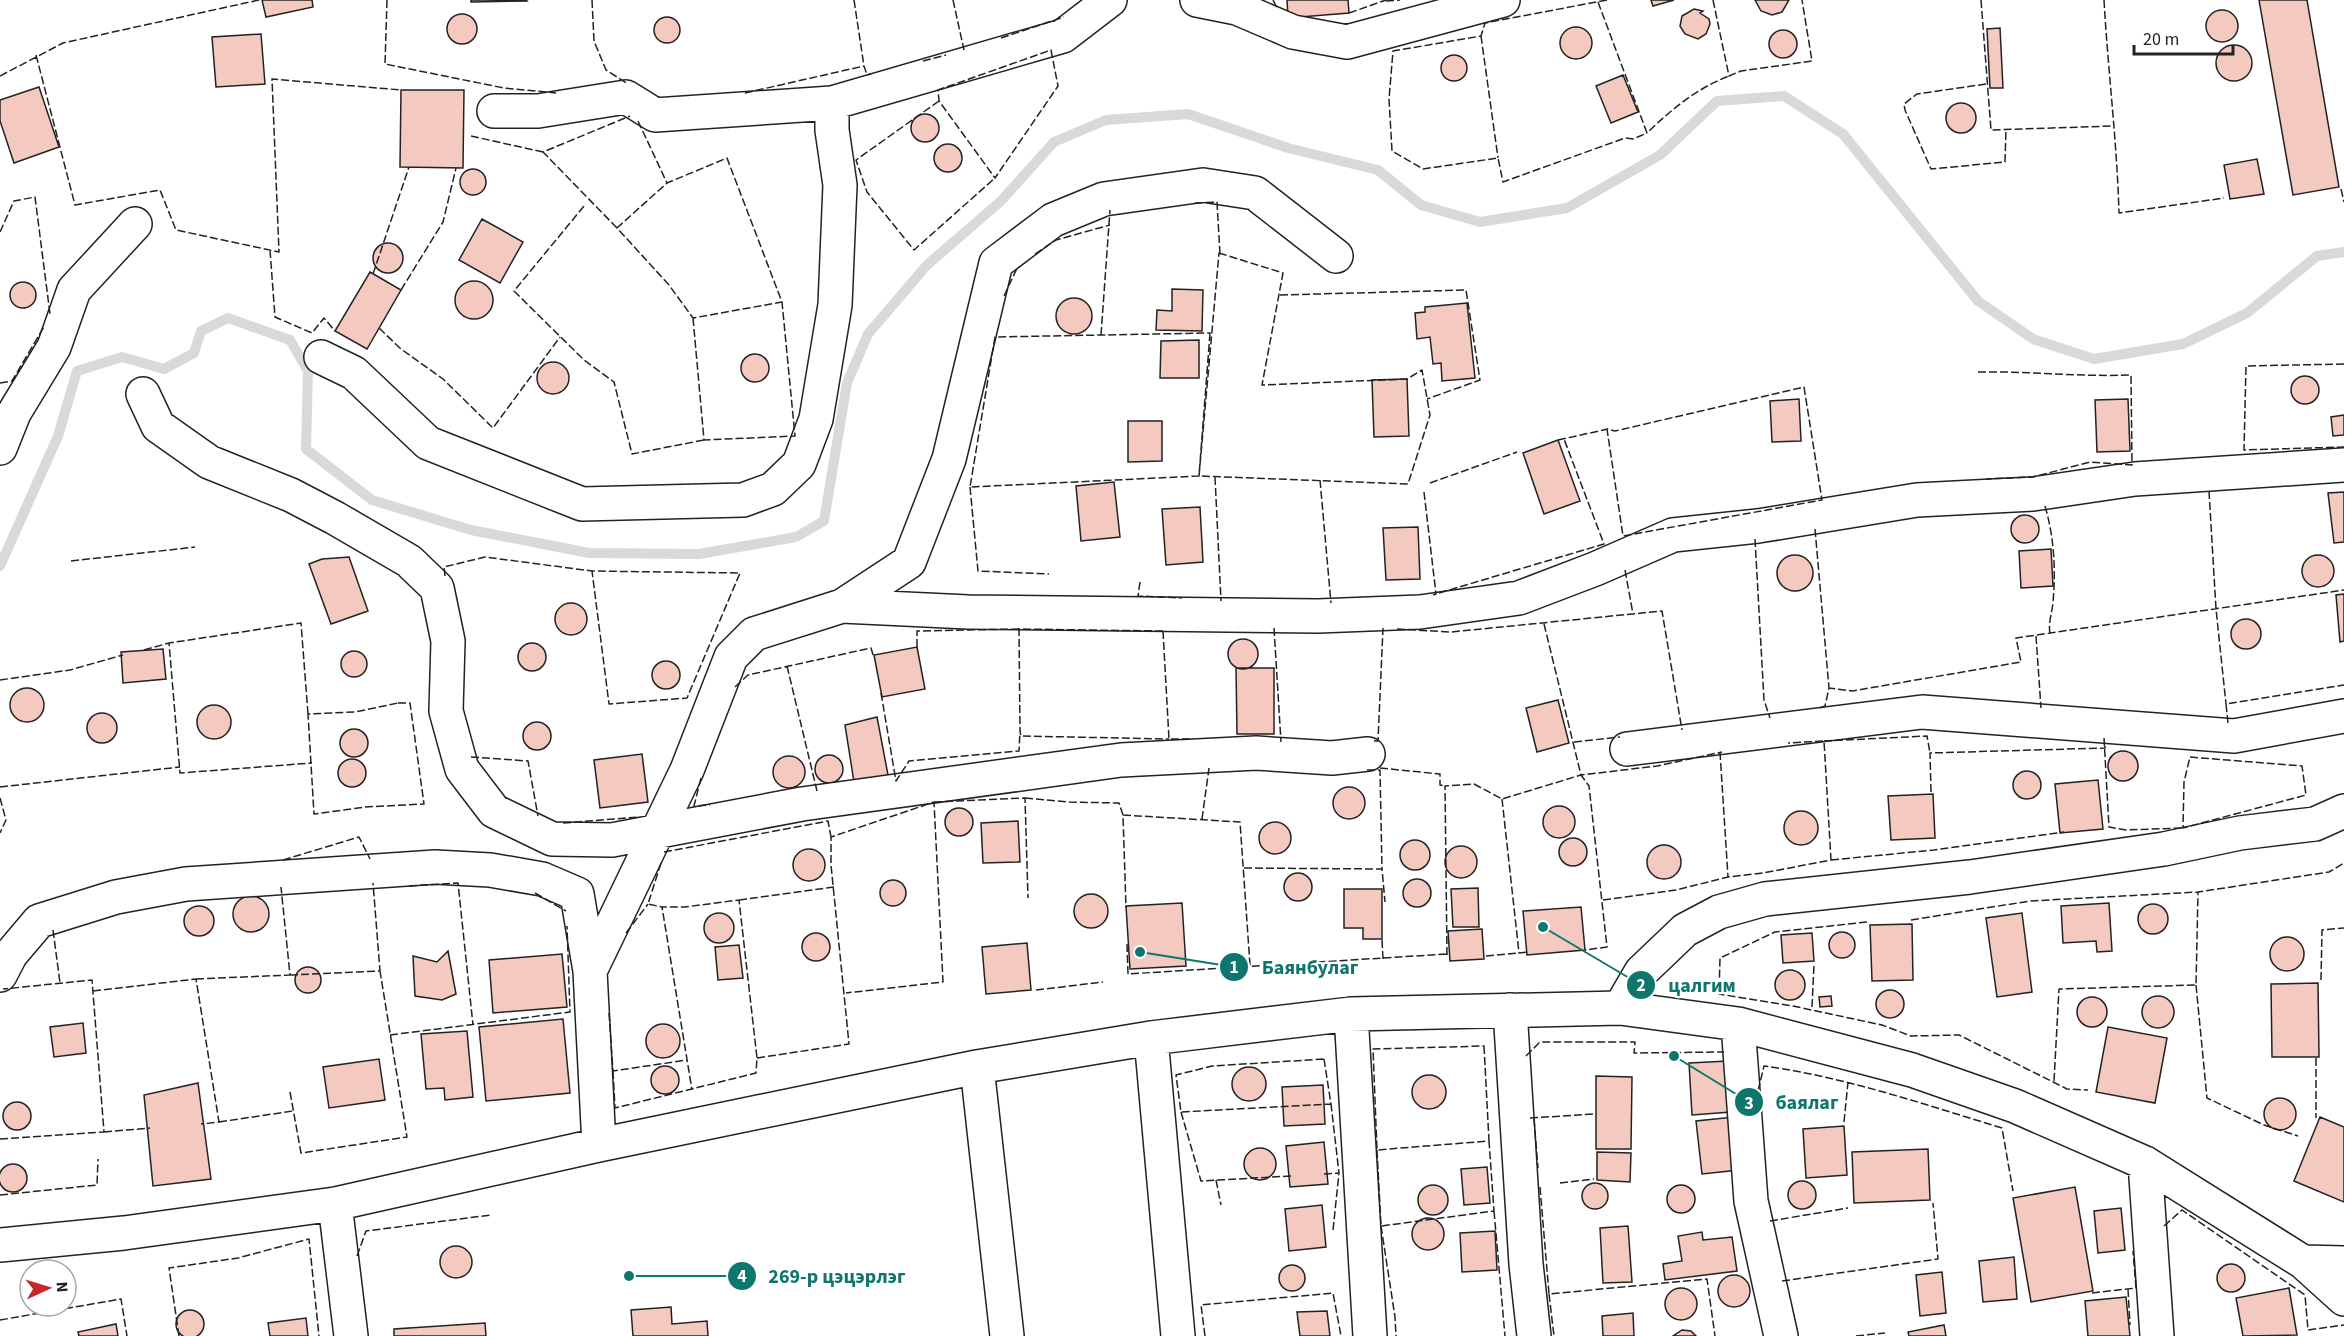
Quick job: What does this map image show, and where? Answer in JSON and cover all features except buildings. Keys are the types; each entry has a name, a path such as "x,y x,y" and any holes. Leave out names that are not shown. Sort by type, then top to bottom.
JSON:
{"street":[{"path":"494,111 537,111 626,98 655,115 832,103 1063,36 1110,0"},
{"path":"1197,0 1237,8 1293,32 1347,42 1503,0"},
{"path":"321,357 354,373 428,443 582,504 743,500 773,489 799,464 816,419 835,305 840,185 832,130 832,103"},
{"path":"591,971 687,770 731,657 754,634 842,606 909,562 949,459 996,264 1053,220 1104,200 1203,185 1255,193 1336,256"},
{"path":"0,448 14,413 54,347 74,290 135,224"},
{"path":"143,394 158,426 209,462 291,495 335,518 409,561 437,588 448,641 446,711 462,769 494,811 552,838 612,840 802,804 1121,760 1256,753 1332,758 1368,754"},
{"path":"842,606 968,612 1318,616 1420,612 1519,598 1595,569 1673,535 1758,526 1917,500 2033,494 2135,480 2344,465"},
{"path":"1627,749 1922,712 2235,736 2344,716"},
{"path":"1620,1008 1641,972 1684,930 1719,912 1765,899 1970,877 2164,849 2240,833 2315,824 2344,811"},
{"path":"0,975 11,954 39,921 116,897 197,883 435,867 490,870 542,879 577,894 591,971 599,1145"},
{"path":"0,1245 124,1233 335,1204 599,1145 977,1067 1151,1038 1351,1014 1620,1008 1738,1024 1912,1070 2015,1106 2145,1163 2303,1262 2344,1299"},
{"path":"1510,1010 1526,1264 1534,1336"},
{"path":"1351,1014 1370,1336"},
{"path":"1738,1024 1751,1201 1781,1336"},
{"path":"1151,1038 1178,1336"},
{"path":"977,1067 1007,1336"},
{"path":"2145,1163 2157,1336"},
{"path":"335,1204 351,1336"},
{"path":"2303,1262 2344,1263"}],"waterway":[{"path":"0,566 58,436 77,371 122,357 164,369 194,353 201,331 228,318 290,340 308,371 306,449 372,500 471,530 589,553 699,554 796,537 824,521 847,383 868,334 927,265 1001,201 1054,142 1106,120 1188,114 1288,148 1378,170 1421,205 1480,222 1567,208 1660,155 1717,101 1784,96 1843,134 1978,301 2033,339 2094,359 2183,344 2247,313 2317,256 2344,252"}],"fence":[{"path":"0,76 63,43 259,0"},
{"path":"387,0 385,64 504,88 556,93"},
{"path":"592,0 594,41 606,70 628,84"},
{"path":"854,0 864,66"},
{"path":"953,0 964,50"},
{"path":"1273,0 1278,10"},
{"path":"1349,13 1386,0"},
{"path":"1386,1 1400,0"},
{"path":"1607,0 1485,23 1481,36 1393,51 1389,99 1392,151 1423,169 1498,158 1503,182 1625,138 1633,139 1647,133"},
{"path":"1713,0 1729,76 1741,71 1812,61 1802,0"},
{"path":"1981,0 1991,130 2112,126"},
{"path":"2104,0 2119,213 2224,198"},
{"path":"1598,2 1647,133 1685,100 1729,76"},
{"path":"1001,38 1064,17"},
{"path":"1481,36 1498,158"},
{"path":"1051,50 1058,86 995,178 939,101 938,90 1051,50"},
{"path":"36,55 75,205 160,190 176,230 279,252 272,79 401,90"},
{"path":"923,61 946,55"},
{"path":"745,93 864,66 867,75 871,74"},
{"path":"1986,84 1917,94 1904,104 1905,110 1931,169 2005,162 2006,129"},
{"path":"939,101 856,160 867,192 914,250 995,178"},
{"path":"617,228 543,152 630,116"},
{"path":"638,121 667,183"},
{"path":"471,136 543,152"},
{"path":"693,318 704,440 795,436 782,302 727,158 667,183 617,228 669,285 693,318 782,302"},
{"path":"373,274 409,167"},
{"path":"401,290 443,222 456,168"},
{"path":"2341,189 2344,202"},
{"path":"0,232 14,201 35,197 50,314"},
{"path":"1195,203 1217,202 1220,254"},
{"path":"584,206 514,291 584,360 614,382 632,454 704,440"},
{"path":"1101,335 1110,210"},
{"path":"1035,254 1056,240 1110,225"},
{"path":"270,250 275,317 312,333 324,318 335,331"},
{"path":"1219,253 1283,273 1262,385 1407,379 1422,370 1430,415 1408,484 1199,476 1219,253"},
{"path":"1004,296 1018,266"},
{"path":"1280,295 1466,290 1480,380 1427,399"},
{"path":"0,383 12,381 45,325"},
{"path":"379,328 401,349 443,379 493,428 560,337"},
{"path":"1210,333 1199,476 970,487 995,337 1210,333"},
{"path":"2344,364 2246,366 2244,450 2344,447"},
{"path":"1978,372 2131,375 2132,465 2090,462 2033,477 1986,479"},
{"path":"1804,387 1822,500 1623,536 1607,429 1615,431 1804,387"},
{"path":"1558,440 1608,429"},
{"path":"1439,593 1604,544 1564,439"},
{"path":"1430,483 1517,452"},
{"path":"1215,477 1221,601"},
{"path":"1320,480 1331,603"},
{"path":"970,487 978,571 1049,574"},
{"path":"2209,491 2216,609 2226,704"},
{"path":"1424,492 1436,594 1433,595"},
{"path":"2045,506 2054,565 2050,634"},
{"path":"1815,529 1829,688"},
{"path":"1755,539 1764,700 1770,718"},
{"path":"71,561 195,547"},
{"path":"445,576 444,567 485,557 592,571 740,573 687,698 609,704 592,571"},
{"path":"1625,570 1633,614"},
{"path":"1140,582 1138,596 1182,598"},
{"path":"1820,708 1825,706 1829,688 1852,691 2021,662 2016,638 2344,590"},
{"path":"1397,629 1451,632 1662,611 1682,730"},
{"path":"308,714 301,623 169,643 180,773 312,763"},
{"path":"1544,624 1581,775 1589,786 1607,947 1585,950"},
{"path":"1274,628 1281,742"},
{"path":"1374,741 1378,741 1383,628"},
{"path":"1163,631 1019,629 1020,731 1021,736 1169,739"},
{"path":"917,647 917,631 1019,629"},
{"path":"1163,631 1169,739 1190,739"},
{"path":"2036,636 2041,708"},
{"path":"144,650 169,643"},
{"path":"735,687 748,675 871,648 874,658"},
{"path":"0,680 70,670 123,655"},
{"path":"787,666 817,791"},
{"path":"2228,723 2226,704 2344,685"},
{"path":"881,693 896,781 909,761 1019,751 1020,731"},
{"path":"398,703 410,703 424,804 365,807 314,814 308,714 355,712 398,703"},
{"path":"1824,741 1927,736 1930,753"},
{"path":"1574,742 1620,737"},
{"path":"2104,738 2109,827 2126,830 2183,828"},
{"path":"1603,900 1676,890 1728,877 1831,860 1824,741 1788,743"},
{"path":"1931,792 1930,753 2105,748 2105,746"},
{"path":"1720,752 1728,877"},
{"path":"1447,955 1445,786 1474,784 1502,799 1581,775 1657,766 1722,752"},
{"path":"471,757 528,761 538,816"},
{"path":"2190,757 2302,766 2306,795 2183,828 2184,782 2190,757"},
{"path":"0,787 180,767"},
{"path":"1202,819 1209,768"},
{"path":"1380,768 1440,774 1440,785 1445,786"},
{"path":"1367,770 1380,770 1382,869"},
{"path":"701,778 694,806 710,805"},
{"path":"0,798 6,820 0,833"},
{"path":"1025,798 1119,803 1123,815 1126,908"},
{"path":"934,802 1025,798 1028,898"},
{"path":"1502,799 1519,953 1527,952"},
{"path":"757,1058 849,1044 831,865 831,837 934,802 943,982 846,993"},
{"path":"1123,815 1240,822 1250,965"},
{"path":"563,823 640,817"},
{"path":"664,852 828,821 831,837"},
{"path":"1831,860 1934,850 2064,832"},
{"path":"283,860 359,837 370,859"},
{"path":"661,863 648,904 662,907"},
{"path":"1911,920 2030,901 2198,892 2329,872 2344,863"},
{"path":"1244,868 1382,869 1385,902"},
{"path":"290,975 380,971 373,883"},
{"path":"409,886 458,883 473,1025"},
{"path":"196,979 290,975 281,887"},
{"path":"739,900 834,887"},
{"path":"2054,1081 2059,989 2196,985 2198,892"},
{"path":"535,893 566,911"},
{"path":"613,1071 615,1108 756,1073 757,1058 739,900 685,907 662,907 692,1090"},
{"path":"626,933 648,904"},
{"path":"1867,922 1775,932 1720,958 1719,994 1793,1006 1882,1025 1911,1036 1959,1035 2067,1089 2088,1090"},
{"path":"390,1035 570,1012 567,926"},
{"path":"2321,980 2322,930 2344,928"},
{"path":"53,930 60,983"},
{"path":"1382,940 1383,959"},
{"path":"1127,944 1128,974 1447,954"},
{"path":"1486,956 1519,953"},
{"path":"1812,1007 1814,964"},
{"path":"290,1092 301,1153 407,1137 380,971"},
{"path":"93,991 196,979 219,1122 201,1124"},
{"path":"0,1139 104,1132 92,980 3,989"},
{"path":"1036,990 1103,982"},
{"path":"2196,985 2207,1098 2264,1125 2298,1136"},
{"path":"609,1013 613,1071 687,1060"},
{"path":"1526,1056 1540,1042 1635,1042 1634,1053 1724,1052"},
{"path":"1484,1046 1489,1141 1377,1150 1373,1049 1484,1046"},
{"path":"2316,1058 2316,1118"},
{"path":"1324,1059 1331,1104 1181,1112 1176,1075 1212,1066 1324,1059"},
{"path":"1758,1091 1764,1066 1854,1084 2002,1128 2013,1191"},
{"path":"1844,1122 1848,1082"},
{"path":"1324,1174 1339,1173 1331,1104"},
{"path":"219,1122 293,1111"},
{"path":"1181,1112 1201,1181 1291,1176"},
{"path":"1530,1118 1594,1114"},
{"path":"1534,1119 1538,1168"},
{"path":"104,1132 150,1128"},
{"path":"1377,1150 1381,1226 1494,1211 1489,1141"},
{"path":"0,1195 97,1185 98,1159"},
{"path":"1333,1230 1339,1173"},
{"path":"1560,1183 1594,1179"},
{"path":"1216,1180 1221,1205"},
{"path":"1540,1187 1549,1294 1707,1279 1715,1336"},
{"path":"1782,1281 1938,1259 1933,1203"},
{"path":"1770,1221 1848,1208"},
{"path":"2164,1226 2182,1210 2305,1295 2308,1330 2344,1325"},
{"path":"1494,1211 1505,1336"},
{"path":"357,1256 366,1231 491,1215"},
{"path":"1381,1226 1396,1336"},
{"path":"179,1336 169,1268 238,1258 309,1239 319,1336"},
{"path":"2092,1293 2136,1288 2133,1251"},
{"path":"2128,1289 2130,1325"},
{"path":"1205,1336 1201,1305 1333,1293 1341,1336"},
{"path":"1549,1294 1554,1336"},
{"path":"0,1320 121,1299 127,1336"},
{"path":"1856,1336 1885,1333"}],"place":[{"name":"цалгим","path":"1543,927"},
{"name":"Баянбулаг","path":"1140,952"},
{"name":"баялаг","path":"1674,1056"},
{"name":"269-р цэцэрлэг","path":"629,1276"}]}
